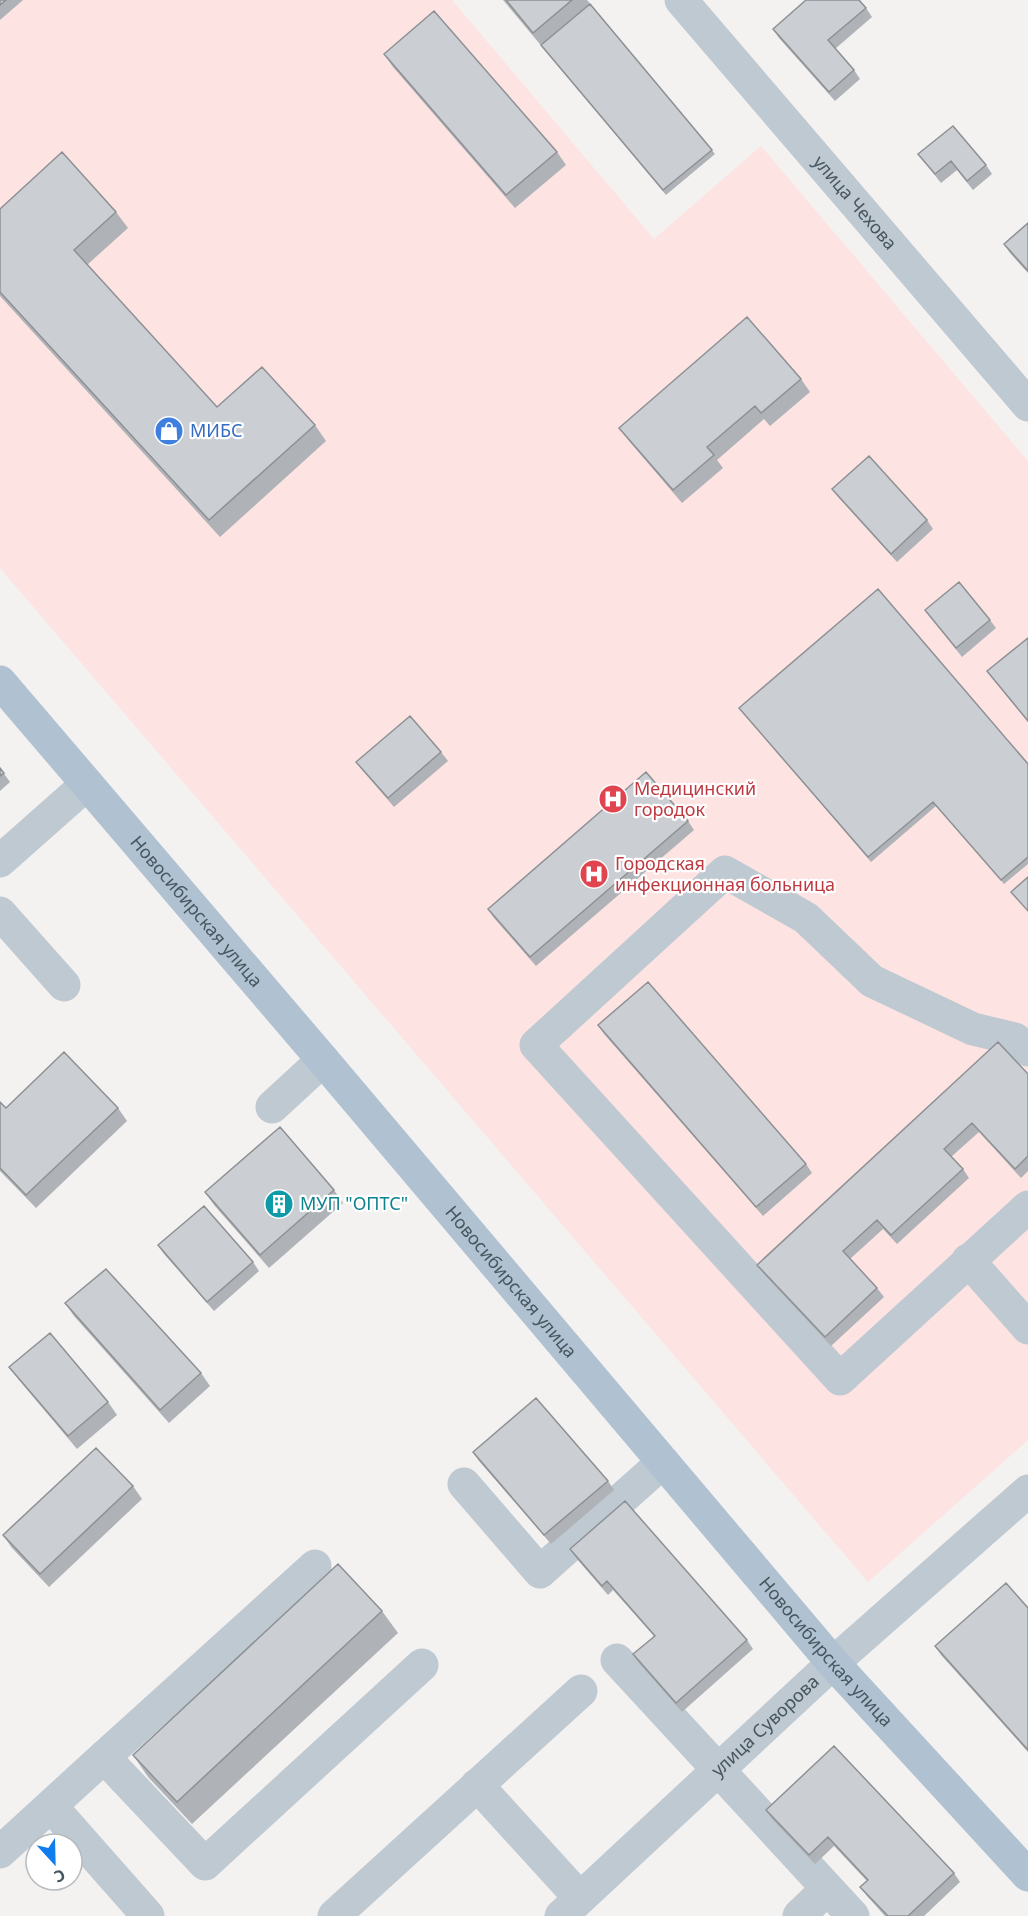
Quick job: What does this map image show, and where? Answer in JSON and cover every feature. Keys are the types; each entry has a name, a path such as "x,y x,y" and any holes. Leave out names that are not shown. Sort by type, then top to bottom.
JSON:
{"main road":[{"name":"Новосибирская улица","path":"0,682 833,1663 1028,1875"}],"street":[{"name":"улица Чехова","path":"691,4 1028,405"},
{"path":"0,861 87,784"},
{"path":"1028,1050 1015,1039 973,1029 872,981 806,918 725,872 536,1045 840,1379 1028,1207"},
{"path":"0,913 64,985"},
{"path":"272,1107 323,1060"},
{"path":"968,1260 1028,1328"},
{"path":"464,1484 540,1572 663,1462"},
{"name":"улица Суворова","path":"570,1907 833,1663 1028,1491"},
{"path":"0,1852 315,1566"},
{"path":"617,1660 853,1916"},
{"path":"104,1758 205,1864 422,1665"},
{"path":"337,1915 581,1691"},
{"path":"477,1785 570,1907"},
{"path":"51,1806 148,1916"},
{"path":"799,1916 827,1889"}],"shaded area":[{"name":"Медицинский городок","path":"0,0 452,0 654,239 761,146 1028,461 1028,1440 868,1582 0,568"}],"building":[{"path":"506,0 572,0 533,33"},
{"path":"806,0 859,0 866,8 828,40 854,70 829,92 773,29"},
{"path":"590,4 712,150 663,190 541,45"},
{"path":"434,11 557,152 506,195 384,54"},
{"path":"953,126 986,165 967,181 951,161 935,174 918,154"},
{"path":"62,152 116,212 74,250 217,407 262,367 315,425 209,520 0,292 0,209"},
{"path":"1028,223 1028,271 1004,244"},
{"path":"747,317 801,379 761,413 755,406 707,447 714,455 673,490 619,428"},
{"path":"869,456 927,520 891,554 832,489"},
{"path":"959,582 990,620 956,648 925,610"},
{"path":"878,589 1028,764 1028,857 1001,880 933,802 868,857 739,708"},
{"path":"1028,638 1028,721 987,671"},
{"path":"410,716 441,752 388,798 356,762"},
{"name":"Городская инфекционная больница","path":"646,772 688,821 530,957 488,909"},
{"path":"1028,877 1028,911 1011,892"},
{"path":"648,982 806,1164 756,1207 598,1025"},
{"path":"998,1042 1028,1074 1028,1156 1015,1169 972,1123 944,1149 963,1169 891,1235 877,1220 843,1251 877,1288 825,1337 757,1265"},
{"path":"64,1052 118,1108 26,1195 0,1168 0,1102 6,1108"},
{"name":"МУП \"ОПТС\"","path":"280,1127 334,1190 260,1255 205,1192"},
{"path":"204,1206 253,1262 207,1302 158,1245"},
{"path":"106,1269 201,1373 160,1410 65,1303"},
{"path":"50,1333 108,1402 68,1436 9,1367"},
{"path":"536,1398 608,1481 544,1535 473,1452"},
{"path":"96,1448 133,1486 40,1574 3,1535"},
{"path":"625,1501 747,1640 676,1703 633,1654 655,1636 607,1581 602,1586 570,1549"},
{"path":"338,1564 382,1611 177,1802 133,1755"},
{"path":"1006,1583 1028,1608 1028,1750 935,1646"},
{"path":"834,1746 954,1873 908,1916 888,1916 860,1887 868,1880 828,1837 809,1855 766,1810"}],"place":[{"name":"МИБС","path":"169,431"},
{"name":"Медицинский городок","path":"613,799"},
{"name":"Городская инфекционная больница","path":"594,874"},
{"name":"МУП \"ОПТС\"","path":"279,1204"}]}
